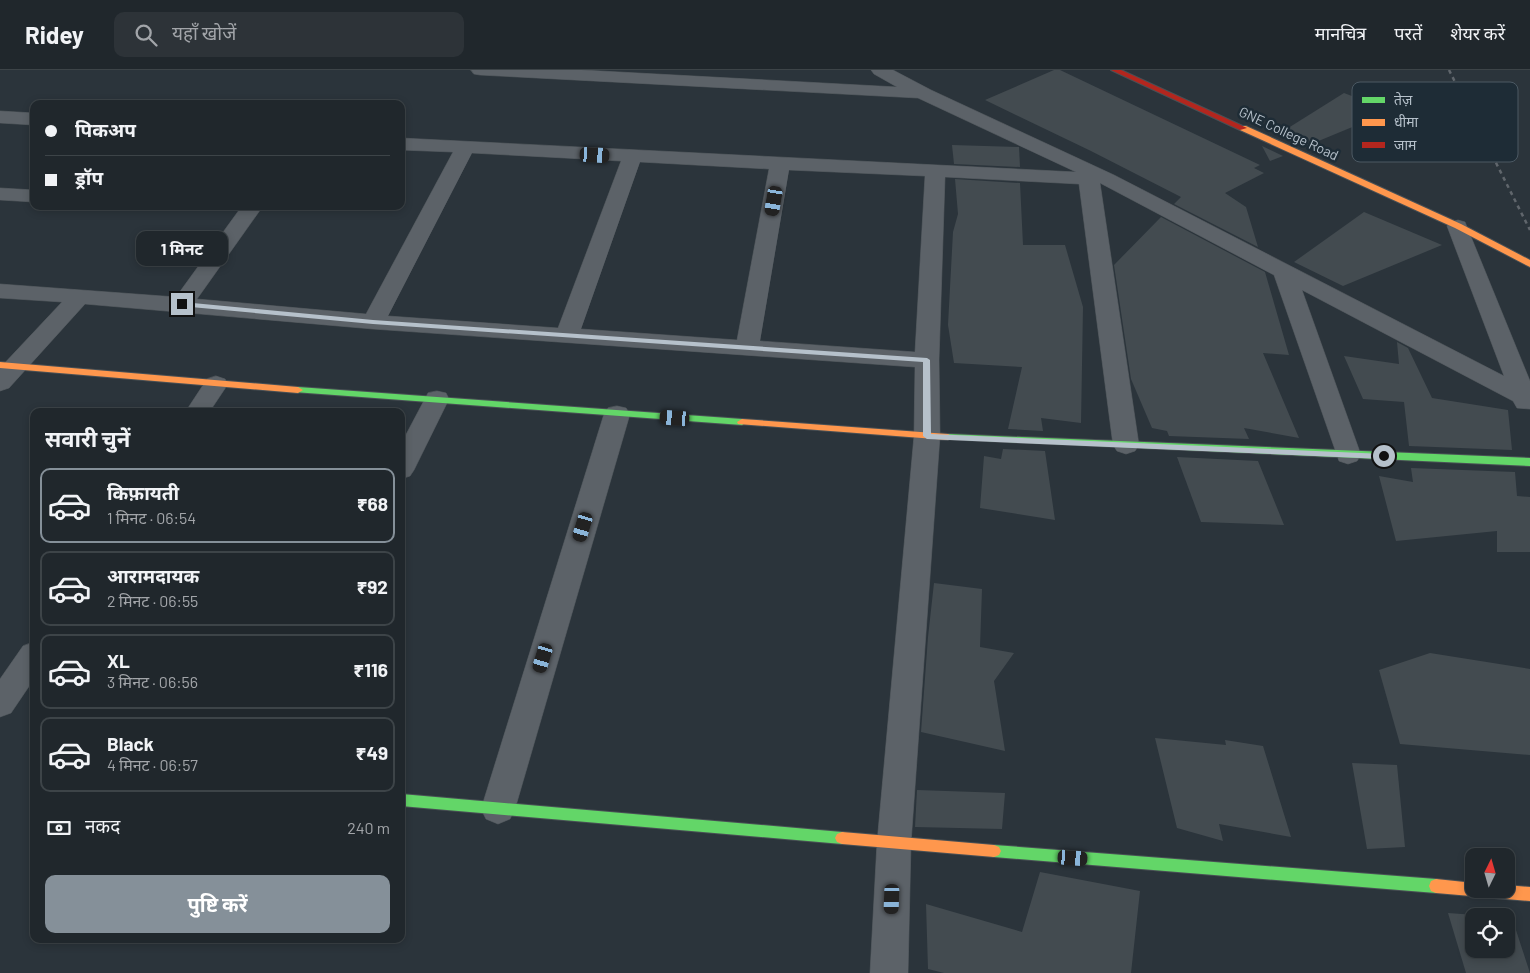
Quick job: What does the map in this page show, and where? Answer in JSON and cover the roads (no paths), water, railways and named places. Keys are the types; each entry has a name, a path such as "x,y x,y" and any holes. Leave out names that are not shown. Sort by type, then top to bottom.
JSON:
{"street":[{"path":"480,70 925,94"},
{"path":"880,70 1284,271 1526,404"},
{"name":"GNE College Road","path":"1115,70 1458,226 1530,264"},
{"path":"0,117 30,119"},
{"path":"405,144 1098,179"},
{"path":"373,322 465,148"},
{"path":"567,335 632,157"},
{"path":"747,348 780,164"},
{"path":"889,973 894,843 927,436 927,360 934,172"},
{"path":"1098,179 1126,445"},
{"path":"0,194 30,196"},
{"path":"182,304 245,210"},
{"path":"1458,226 1526,404"},
{"path":"1284,271 1348,454"},
{"path":"0,291 182,304 373,322 927,360"},
{"path":"5,371 78,297"},
{"path":"5,371 437,399 927,436 1530,462"},
{"path":"200,408 216,384"},
{"path":"405,462 437,399"},
{"path":"498,809 617,414"},
{"path":"0,704 30,660"},
{"path":"405,800 894,843 1530,894"}],"railway":[{"path":"1449,70 1455,82"},
{"path":"1496,162 1530,230"}]}
